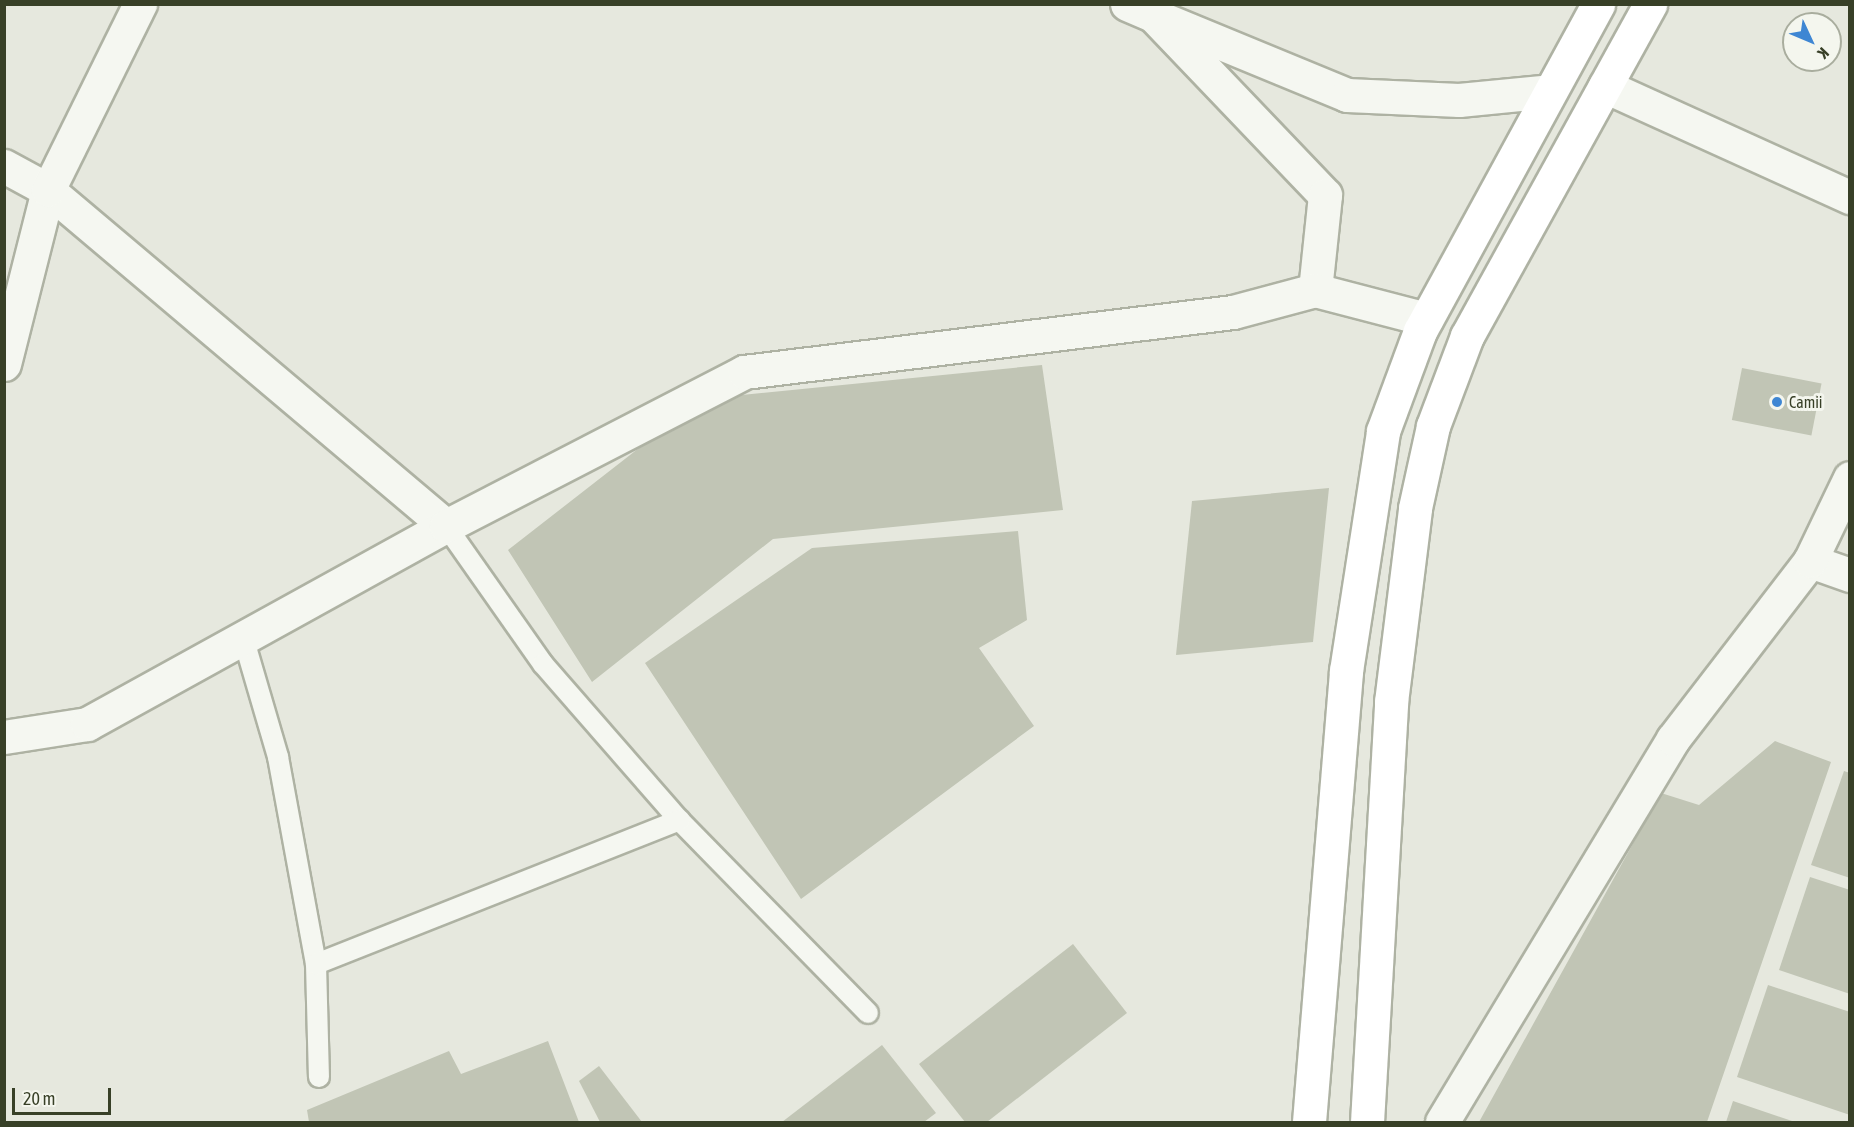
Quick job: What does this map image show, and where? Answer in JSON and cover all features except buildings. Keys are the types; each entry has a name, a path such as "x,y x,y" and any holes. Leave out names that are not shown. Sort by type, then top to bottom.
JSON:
{"street":[{"path":"4,364 48,190 140,4"},
{"path":"1309,1122 1348,660 1383,431 1398,383 1426,320 1598,4"},
{"path":"1367,1122 1391,702 1415,508 1433,426 1467,336 1650,4"},
{"path":"1140,10 1347,95 1459,100 1605,86 1850,197"},
{"path":"1140,10 1325,195 1315,290"},
{"path":"4,166 48,190 446,526"},
{"path":"4,737 87,724 446,526 744,372 1233,312 1315,290 1426,320"},
{"path":"1442,1122 1673,739 1810,561 1850,478"},
{"path":"1810,561 1850,575"}],"lane":[{"path":"446,526 543,664 679,820 868,1013"},
{"path":"243,638 278,757 316,964 320,1077"},
{"path":"316,964 679,820"}],"place":[{"name":"Camii","path":"1777,402"}]}
